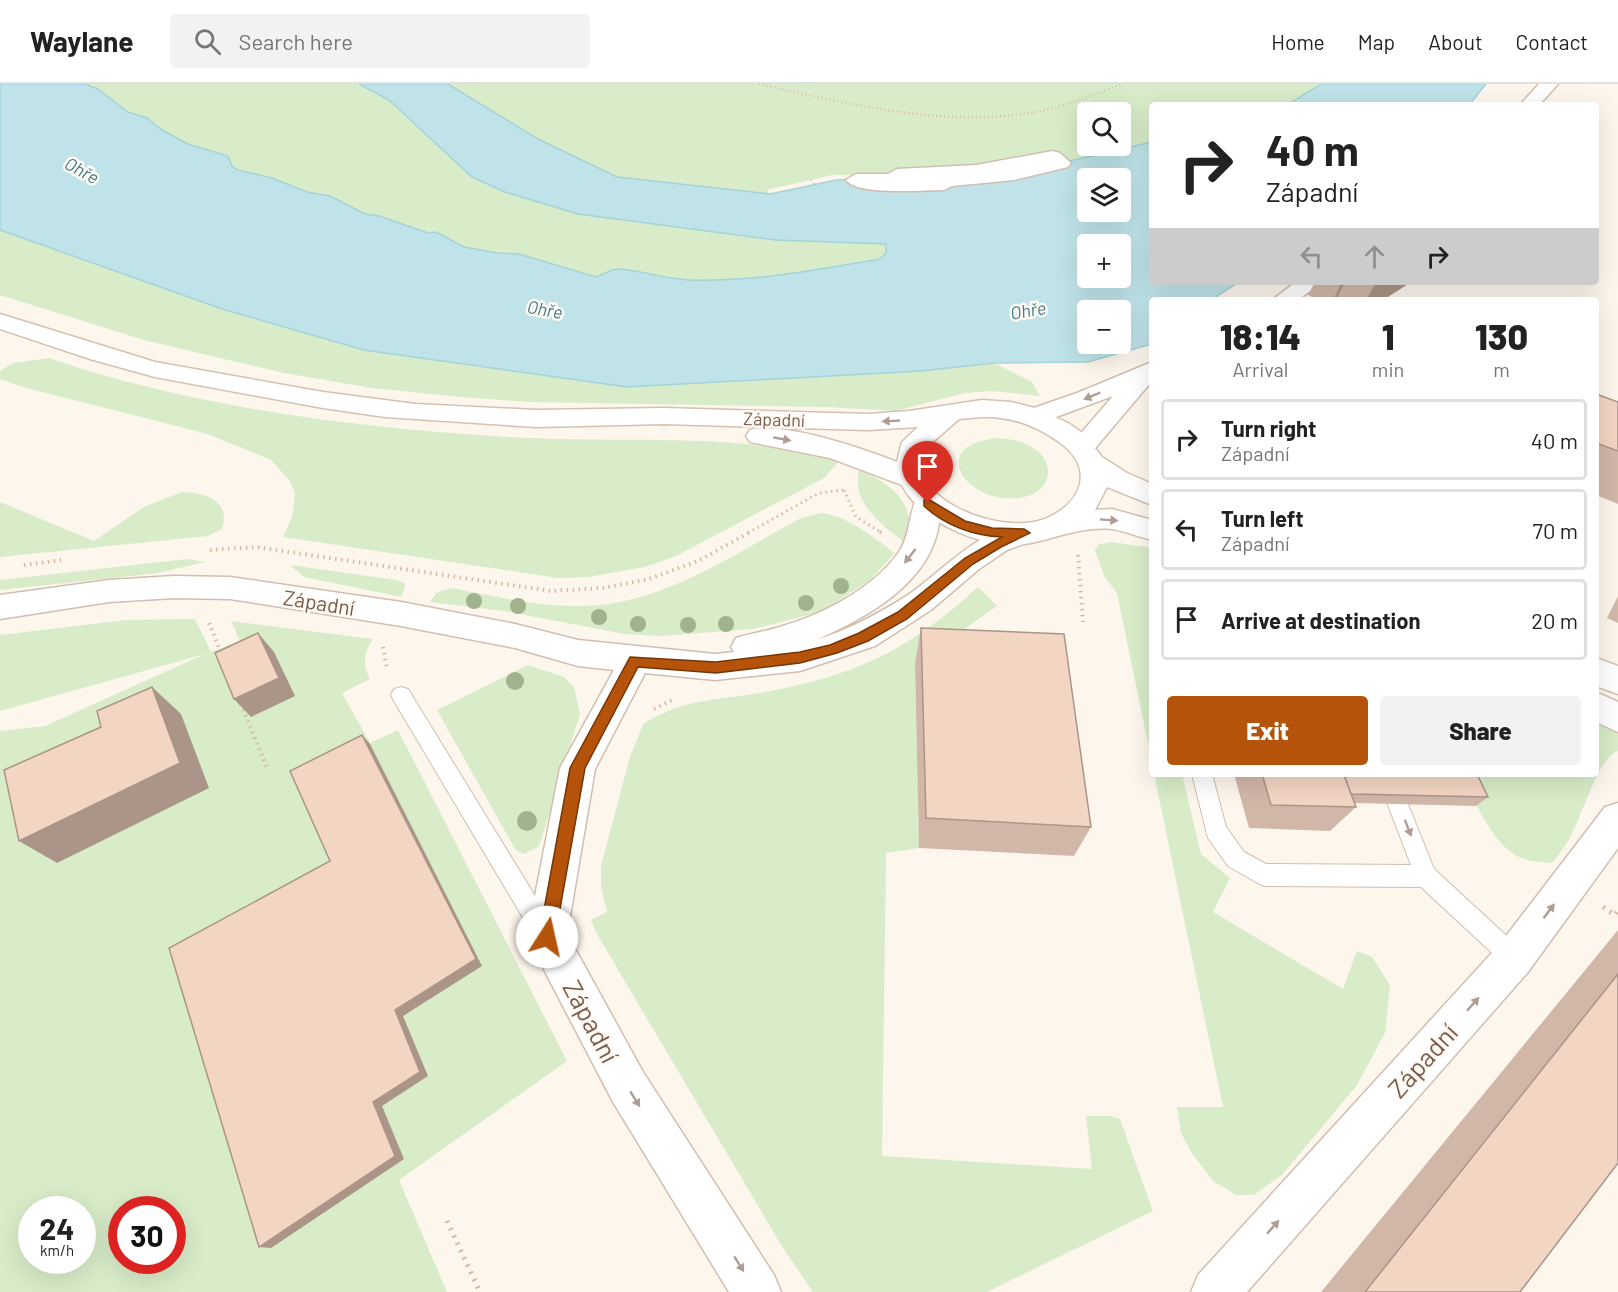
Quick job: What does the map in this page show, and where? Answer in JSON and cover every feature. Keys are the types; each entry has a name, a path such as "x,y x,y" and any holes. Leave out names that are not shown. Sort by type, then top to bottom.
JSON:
{"street":[{"path":"1532,102 1549,84"},
{"path":"1053,157 1061,163 1014,174 944,181 944,184 866,184 856,180 898,180 897,175 943,175 1007,168 1053,157"},
{"path":"1288,297 1306,285"},
{"name":"Západní","path":"0,321 135,365 354,405 447,414 599,419 642,416 872,422 949,415 977,409 1007,409 1037,416 1063,429 1087,455 1117,480 1149,494"},
{"path":"1037,416 1149,371"},
{"path":"1087,455 1111,416 1149,371"},
{"name":"Západní","path":"910,478 908,460 912,444 927,427 949,415"},
{"name":"Západní","path":"599,419 638,427 738,433 799,442 876,462 910,478 928,503 961,524 992,532 1024,533"},
{"name":"Západní","path":"0,607 109,591 174,587 230,588 401,614 515,636 578,653 641,662 716,667 800,658 864,637 902,615 969,561 996,543 1024,533 1053,527 1076,514 1091,497 1095,480 1087,455"},
{"name":"Západní","path":"641,662 759,645 816,629 851,612 881,588 914,552 929,521 928,503"},
{"name":"Západní","path":"1064,521 1112,519 1149,529"},
{"path":"547,937 578,768 641,662"},
{"path":"1599,672 1618,681"},
{"path":"1599,708 1618,718"},
{"name":"Západní","path":"1215,1292 1514,958 1618,819"},
{"name":"Západní","path":"547,937 628,1087 757,1292"}],"lane":[{"path":"401,694 547,937"},
{"path":"1203,777 1216,831 1236,859 1264,875 1426,876"},
{"path":"1387,777 1426,876 1514,958"}],"path":[{"path":"760,84 768,84"},
{"path":"760,84 896,110 968,117 1035,112 1123,84"},
{"path":"811,180 815,185"},
{"path":"209,550 256,547 551,591 603,588 649,579 698,561 819,493 844,490"},
{"path":"1077,554 1083,622"},
{"path":"23,565 70,559"},
{"path":"205,614 223,658"},
{"path":"645,715 680,698"},
{"path":"240,702 267,768"},
{"path":"447,1221 480,1292"}],"green space":[{"path":"86,84 359,84 389,100 472,177 505,192 578,214 878,242 887,244 886,253 880,259 808,271 736,279 688,280 620,269 596,277 519,254 464,247 436,232 428,233 379,216 365,214 330,196 307,192 272,178 238,170 232,166 228,156 188,144 162,130 147,118 128,112 98,89"},
{"path":"448,84 1321,84 1292,102 1149,102 1149,143 1131,147 1131,102 1077,102 1077,156 1092,156 1014,174 832,175 767,190 770,194 617,177 538,139"},
{"path":"0,230 222,309 364,350 627,387 921,371 994,363 1032,382 1040,396 992,391 965,393 895,411 828,407 527,402 372,388 284,373 144,340 0,295"},
{"path":"49,358 164,391 224,404 346,423 527,438 724,442 802,452 839,461 824,478 676,556 645,567 588,577 558,578 283,537 292,517 295,494 290,481 271,460 208,434 26,388 0,379 0,371 13,363"},
{"path":"997,438 1023,443 1042,456 1046,462 1048,476 1042,488 1036,493 1007,498 989,495 974,487 963,476 959,464 962,453 974,443"},
{"path":"859,470 891,488 906,506 909,517 908,529 903,541 885,527 863,502 859,492"},
{"path":"182,492 207,496 214,500 223,511 222,529 208,536 0,557 0,502 94,541 144,507"},
{"path":"821,513 851,523 895,553 869,581 820,612 753,629 661,636 625,634 504,611 430,602 436,593 451,588 566,606 612,603 640,597 695,576 799,519"},
{"path":"1112,542 1149,548 1149,748 1117,593 1104,576 1095,550 1099,544"},
{"path":"187,559 205,562 158,573 0,590 0,580"},
{"path":"290,565 396,580 404,583 405,587 401,597 304,577"},
{"path":"978,587 997,606 915,664 919,848 886,853 882,1156 1092,1169 1086,1116 1111,1116 1120,1119 1153,1211 987,1292 813,1292 783,1248 598,936 591,920 607,912 601,887 601,866 630,757 643,724 688,704 798,685 855,668 880,657 929,628"},
{"path":"195,619 211,652 240,641 231,621 373,639 365,659 370,679 342,693 370,743 398,730 567,1061 399,1180 447,1292 0,1292 0,731 45,726 205,654 0,711 0,635 126,620"},
{"path":"528,665 564,677 574,687 580,714 541,841 538,847 523,854 515,849 437,710"},
{"path":"1599,721 1618,733 1618,751 1599,771"},
{"path":"1155,777 1183,777 1201,854 1230,878 1213,912 1343,989 1357,951 1372,957 1390,985 1385,1033 1357,1085 1282,1175 1254,1195 1236,1195 1213,1181 1191,1152 1181,1133 1177,1107 1223,1107"},
{"path":"1463,777 1596,777 1571,836 1551,863 1531,861 1510,851 1492,832"}],"water":[{"name":"Ohře","path":"0,84 85,84 98,89 128,112 147,118 162,130 188,144 228,156 232,166 238,170 272,178 307,192 330,196 365,214 379,216 428,233 436,232 464,247 519,254 596,277 620,269 688,280 760,277 880,259 886,253 886,244 775,240 578,214 505,192 472,177 389,100 359,84 448,84 538,139 617,177 770,194 836,180 1014,174 1092,156 1131,156 1131,147 1149,143 1149,285 1234,285 1216,297 1149,297 1149,345 1131,350 1131,300 1077,300 1077,354 1116,354 1088,362 994,363 921,371 627,387 364,350 222,309 0,230"},
{"path":"1321,84 1486,84 1471,102 1292,102"}],"building":[{"path":"1599,395 1618,402 1618,451 1599,444"},
{"path":"921,628 1064,634 1091,827 926,818"},
{"path":"258,633 279,678 234,699 215,653"},
{"path":"152,687 180,763 19,841 4,770 101,727 97,711"},
{"path":"362,735 476,959 395,1010 420,1072 373,1102 395,1156 259,1247 169,948 330,861 290,771"},
{"path":"1263,777 1345,777 1356,807 1271,805"},
{"path":"1345,777 1478,777 1488,797 1351,794"},
{"path":"1618,974 1618,1163 1520,1292 1365,1292"}],"route":[{"path":"547,937 578,768 635,661 716,667 800,658 832,649 864,637 888,624 932,593 969,561 996,543 1024,533 992,532 961,524 928,503"}]}
